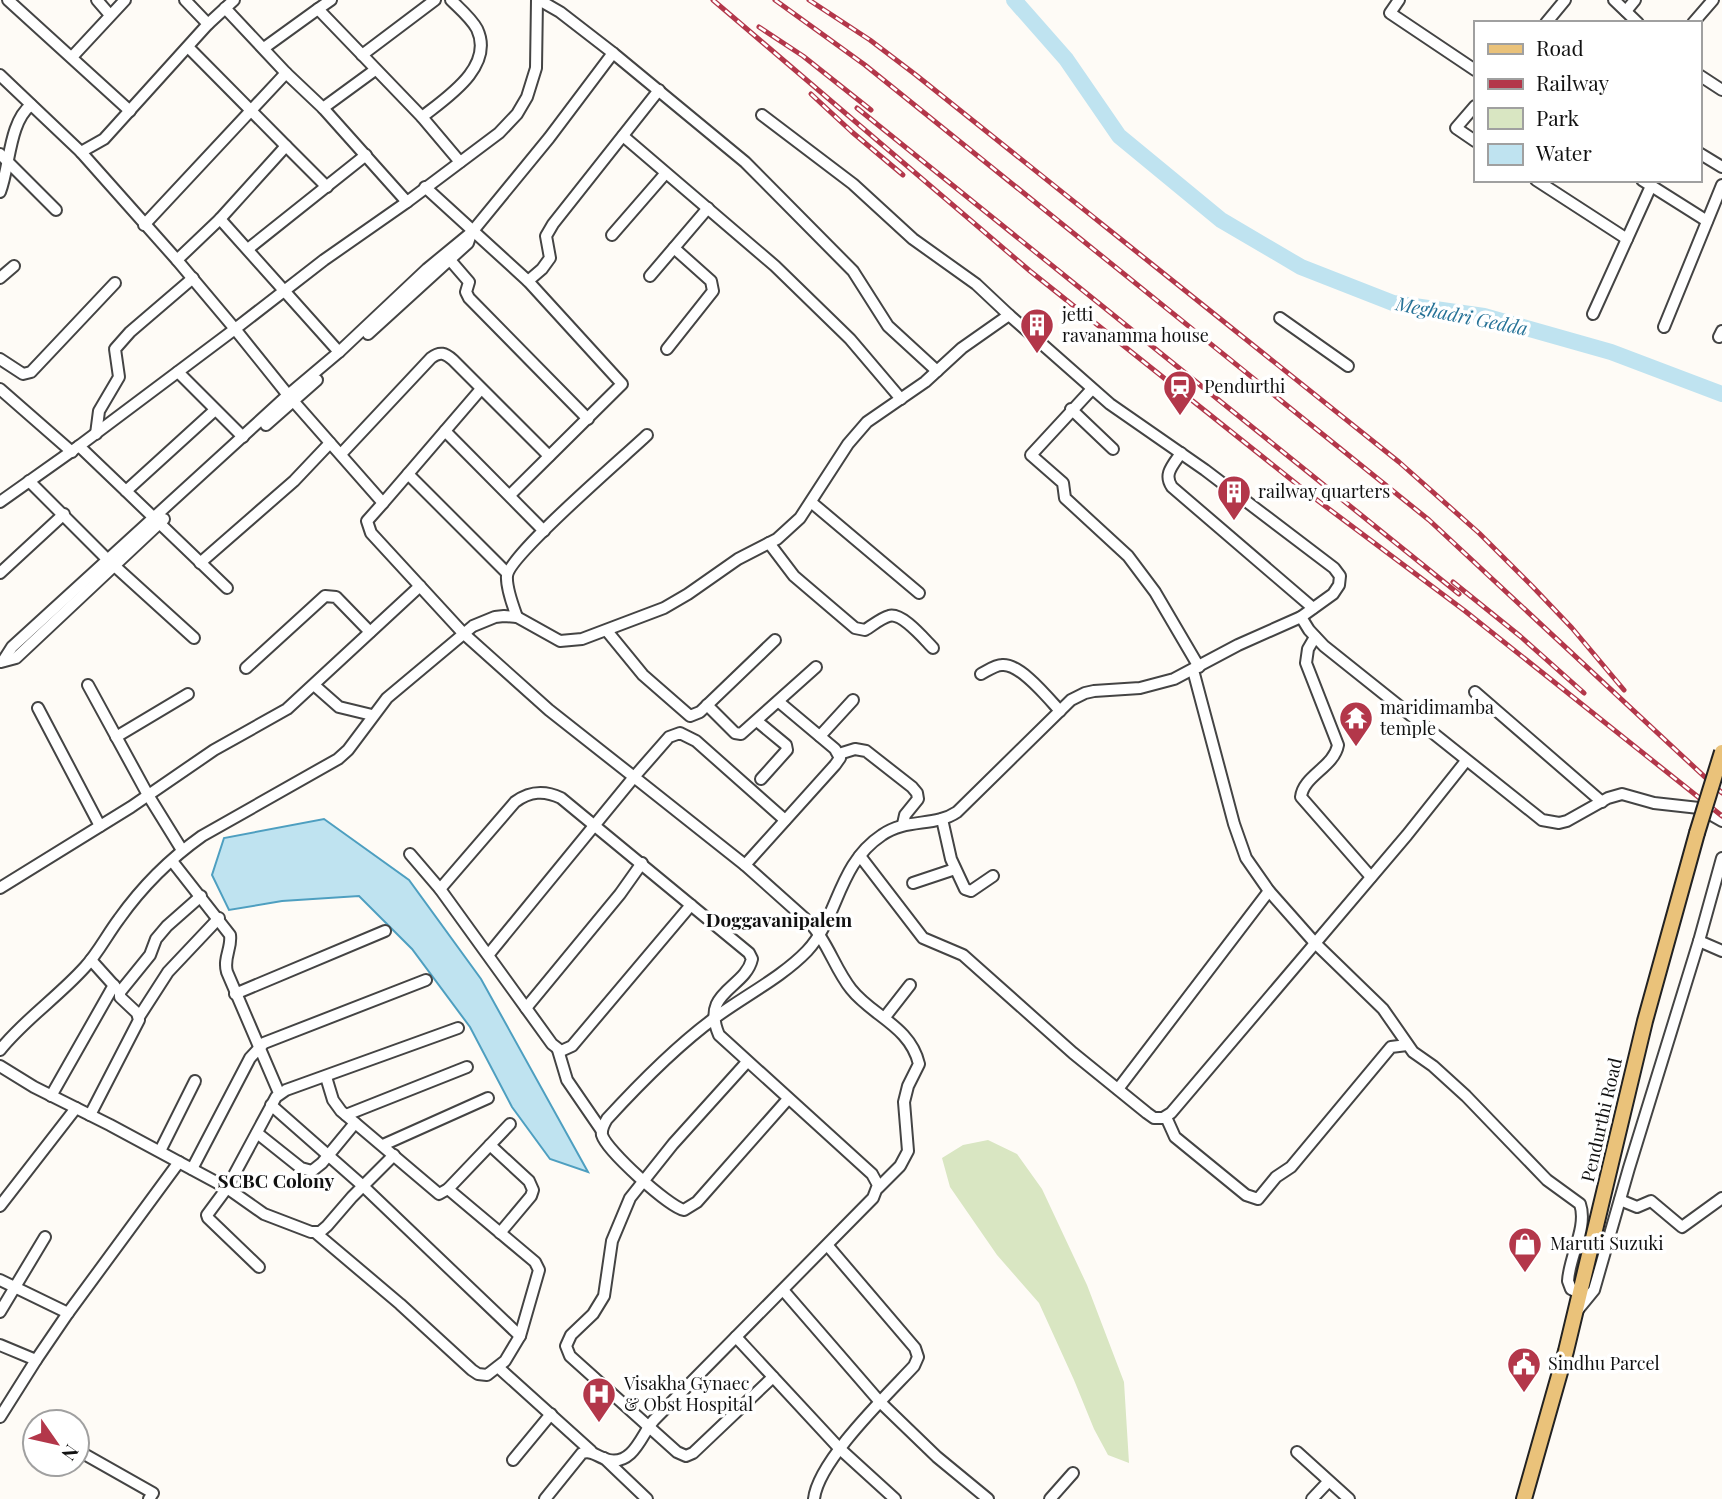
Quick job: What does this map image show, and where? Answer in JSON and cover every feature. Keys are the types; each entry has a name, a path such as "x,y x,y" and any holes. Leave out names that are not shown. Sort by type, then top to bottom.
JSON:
{"main road":[{"name":"Pendurthi Road","path":"1524,1499 1581,1294 1645,1021 1722,752"}],"street":[{"path":"8,0 130,111"},
{"path":"97,0 110,15"},
{"path":"72,57 125,0"},
{"path":"185,0 208,24"},
{"path":"81,152 99,143 208,24 234,0"},
{"path":"264,48 331,0"},
{"path":"362,55 435,0"},
{"path":"422,117 463,84 476,63 480,49 475,26 451,0"},
{"path":"0,502 96,434 509,123 527,97 536,68 538,0 560,12 613,53 762,178 799,219 853,271 888,326 937,371"},
{"path":"1399,0 1390,13 1474,69"},
{"path":"1547,21 1565,0"},
{"path":"1614,0 1636,21"},
{"path":"1626,11 1635,0"},
{"path":"1695,21 1713,0"},
{"path":"225,8 323,108 407,202"},
{"path":"318,9 422,117 460,162"},
{"path":"188,47 327,187"},
{"path":"3,655 16,658 111,563 427,269 472,232 549,138 613,53"},
{"path":"323,108 375,70"},
{"path":"144,225 286,73"},
{"path":"0,75 81,152 193,278 291,398 383,503"},
{"path":"1701,76 1721,87"},
{"path":"528,281 548,262 550,254 546,236 549,230 659,90"},
{"path":"0,192 4,158 19,118 31,105"},
{"path":"1474,107 1456,128 1474,140"},
{"path":"602,1131 607,1119 680,1046 714,1018 800,958 820,933 844,879 860,856 880,836 903,824 942,819 957,812 1060,710 1085,692 1140,688 1164,683 1238,645 1301,617 1333,594 1340,576 1334,568 1092,389 976,284 913,239 853,184 762,115"},
{"path":"623,136 797,287 850,340 901,399"},
{"path":"177,260 220,219 286,146"},
{"path":"1701,154 1722,167"},
{"path":"247,249 366,155"},
{"path":"4,158 56,210"},
{"path":"612,235 665,174"},
{"path":"1539,182 1627,239"},
{"path":"1593,314 1627,239 1647,183 1707,220"},
{"path":"1664,327 1722,185"},
{"path":"425,187 528,281 622,384 510,495"},
{"path":"650,276 708,208"},
{"path":"220,219 339,352"},
{"path":"156,522 243,437 450,260 468,243 472,232"},
{"path":"667,349 713,291 710,281 674,248"},
{"path":"450,260 468,279 470,283 466,292 469,298 588,419"},
{"path":"0,278 14,266"},
{"path":"96,434 99,411 119,377 115,349 130,332 193,278"},
{"path":"0,359 23,374 31,372 115,283"},
{"path":"0,1050 26,1020 91,960 120,918 182,850 338,759 354,742 372,715 404,682 463,633 495,617 517,617 560,641 582,639 676,601 795,524 859,430 937,371 962,348 1009,315"},
{"path":"1280,318 1348,366"},
{"path":"341,454 431,358 439,353 448,356 549,456"},
{"path":"178,372 243,437"},
{"path":"481,388 369,518 369,529 463,633 549,710 745,865 820,933 850,987 903,1033 919,1064 908,1086 904,1102 908,1151 900,1166 828,1245 649,1425 643,1439 629,1454 617,1460 604,1458"},
{"path":"0,389 126,491 228,588"},
{"path":"1092,389 1034,449 1031,457 1063,483 1065,498 1123,550 1154,592 1196,668 1234,824 1247,858 1269,891 1315,943 1383,1009 1407,1045 1456,1087 1548,1180 1580,1204 1581,1226 1568,1281 1571,1289 1581,1294"},
{"path":"126,491 215,410"},
{"path":"1072,410 1113,449"},
{"path":"445,431 544,531"},
{"path":"517,617 508,585 508,573 513,563 647,435"},
{"path":"200,563 294,481 330,443"},
{"path":"1181,453 1167,474 1172,487 1313,608"},
{"path":"408,474 508,573"},
{"path":"29,481 111,563 194,638"},
{"path":"811,502 919,593"},
{"path":"0,573 64,514"},
{"path":"769,543 794,576 859,631 865,631 893,615 905,621 933,648"},
{"path":"0,888 236,737 287,709 420,586"},
{"path":"246,668 325,596 336,597 370,632"},
{"path":"1301,617 1315,638 1542,820 1559,823 1567,821 1622,794 1654,803 1699,808 1722,821"},
{"path":"607,631 643,675 686,715 697,714 775,640"},
{"path":"1315,638 1306,653 1306,663 1338,745 1336,753 1308,783 1301,797 1371,877"},
{"path":"981,674 1000,665 1010,666 1031,680 1060,710"},
{"path":"707,705 738,734 757,721 816,667"},
{"path":"88,685 148,795 182,850"},
{"path":"314,685 339,707 372,715"},
{"path":"1475,692 1602,802"},
{"path":"116,737 188,694"},
{"path":"820,736 853,700"},
{"path":"779,702 839,754"},
{"path":"38,708 100,826"},
{"path":"757,721 786,746 787,750 761,779"},
{"path":"489,954 669,737 680,733 696,741 785,820"},
{"path":"839,754 855,749 866,751 917,793 918,799 905,815 903,824"},
{"path":"745,865 835,765 839,754"},
{"path":"860,856 923,938 962,955 1154,1118 1166,1117 1371,877 1466,761"},
{"path":"440,889 523,796 536,792 553,795 570,805 745,948 752,959 746,971 723,995 715,1009 714,1018 719,1035 872,1174 878,1188"},
{"path":"942,819 946,841 962,885 968,891 975,890 993,876"},
{"path":"410,855 440,889 558,1050 566,1080 602,1131 604,1139 643,1181 673,1206 688,1209 788,1099"},
{"path":"1576,1312 1594,1290 1722,858"},
{"path":"172,860 230,935 231,943 225,960 235,994 279,1093"},
{"path":"526,1008 642,863"},
{"path":"913,883 956,869"},
{"path":"1118,1089 1269,891"},
{"path":"51,1096 117,988 150,955 156,939 167,926 201,896"},
{"path":"558,1050 566,1051 572,1046 691,905"},
{"path":"90,1115 139,1017 169,972 219,918"},
{"path":"235,994 386,931"},
{"path":"1699,941 1722,951"},
{"path":"91,960 139,1017"},
{"path":"192,1169 241,1074 259,1048 274,1038 426,980"},
{"path":"885,1017 910,985"},
{"path":"259,1267 208,1218 207,1213 227,1188 279,1093 458,1028"},
{"path":"1166,1117 1175,1137 1246,1195 1258,1199 1276,1177 1291,1167 1391,1047 1407,1045"},
{"path":"747,1062 643,1181 624,1209 609,1252 607,1285 601,1302 593,1314 571,1335 566,1346 570,1356 682,1455 690,1455 774,1377"},
{"path":"0,1066 51,1096 227,1188 264,1214 316,1233 482,1376 499,1368 513,1350 520,1336 539,1270 535,1262 449,1189"},
{"path":"257,1133 309,1171 316,1168 328,1154 351,1119 467,1067"},
{"path":"326,1077 333,1100 351,1119 436,1193 442,1194 449,1189 510,1124"},
{"path":"160,1152 195,1081"},
{"path":"383,1145 488,1098"},
{"path":"271,1105 363,1186 520,1336"},
{"path":"0,1206 76,1108"},
{"path":"490,1145 529,1181 533,1190 500,1233"},
{"path":"316,1233 327,1226 394,1155"},
{"path":"0,1417 68,1313 179,1162"},
{"path":"1620,1200 1637,1208 1651,1201 1682,1227 1722,1198"},
{"path":"0,1312 45,1237"},
{"path":"814,1499 819,1483 839,1448 914,1366 918,1354 828,1245"},
{"path":"0,1280 68,1313"},
{"path":"783,1290 880,1402 937,1457 988,1499"},
{"path":"736,1337 839,1448 895,1499"},
{"path":"0,1345 36,1360"},
{"path":"499,1368 591,1451 604,1458 646,1499"},
{"path":"513,1460 551,1414"},
{"path":"545,1499 579,1455 591,1451"},
{"path":"1297,1452 1349,1499"},
{"path":"91,1458 153,1493 149,1499"},
{"path":"1050,1499 1073,1473"},
{"path":"1312,1499 1328,1482"}],"green space":[{"path":"988,1140 1017,1154 1042,1189 1087,1285 1124,1382 1129,1463 1108,1455 1039,1303 997,1255 950,1187 942,1158 963,1145"}],"water":[{"path":"324,819 409,880 481,979 588,1172 550,1159 512,1107 470,1027 412,949 359,896 282,901 229,910 212,875 224,838"}],"waterway":[{"name":"Meghadri Gedda","path":"1014,0 1066,59 1119,136 1221,220 1301,267 1393,303 1484,316 1611,352 1722,394"}],"railway":[{"path":"713,0 1030,271 1313,497 1465,611 1722,816"},
{"path":"775,0 865,65 1429,520 1722,793"},
{"path":"809,0 870,40 916,75 1399,462 1479,533 1532,586 1572,628 1624,690"},
{"path":"759,27 803,56 871,110"},
{"path":"811,94 903,175"},
{"path":"857,108 1459,594"},
{"path":"1453,582 1520,636 1584,693"}],"place":[{"name":"jetti ravanamma house","path":"1037,355"},
{"name":"Pendurthi","path":"1180,417"},
{"name":"railway quarters","path":"1234,522"},
{"name":"maridimamba temple","path":"1356,748"},
{"name":"Maruti Suzuki","path":"1525,1274"},
{"name":"Sindhu Parcel","path":"1524,1394"},
{"name":"Visakha Gynaec & Obst Hospital","path":"599,1424"}],"district":[{"name":"Doggavanipalem","path":"779,920"},
{"name":"SCBC Colony","path":"276,1181"}]}
